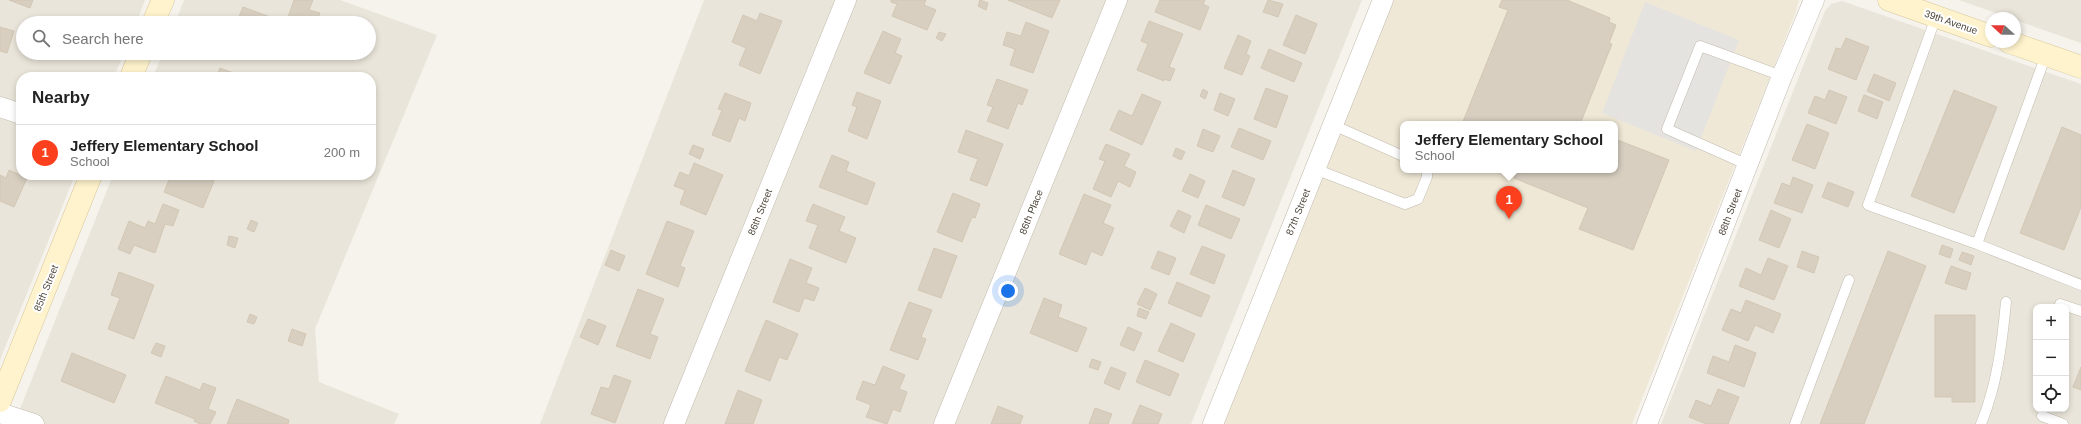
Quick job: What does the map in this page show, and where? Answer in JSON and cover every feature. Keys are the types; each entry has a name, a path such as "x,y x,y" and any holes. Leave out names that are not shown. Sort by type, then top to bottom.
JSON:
{"street":[{"path":"156,16 163,0"},
{"name":"86th Street","path":"674,424 846,0"},
{"name":"86th Place","path":"944,424 1117,0"},
{"name":"87th Street","path":"1213,424 1383,0"},
{"name":"88th Street","path":"1647,424 1782,76 1814,0"},
{"name":"39th Avenue","path":"1888,0 1985,34"},
{"path":"2021,46 2081,67"},
{"path":"133,72 138,60"},
{"path":"0,107 16,112"},
{"name":"85th Street","path":"0,401 89,180"},
{"path":"0,413 34,424"}],"lane":[{"path":"1936,16 1868,205 1977,244 2081,285"},
{"path":"1748,165 1667,129 1700,46 1782,76"},
{"path":"1977,244 2046,55"},
{"path":"1333,125 1400,155"},
{"path":"1315,169 1405,204 1418,199 1428,173"},
{"path":"1795,424 1849,280"},
{"path":"1981,424 1989,404 2002,343 2006,302"},
{"path":"2069,307 2081,311"},
{"path":"2042,416 2063,424"}],"shaded area":[{"path":"0,0 145,0 139,16 16,16 16,60 121,60 116,72 16,72 16,180 73,180 0,360"},
{"path":"184,0 340,0 437,35 315,329 319,382 399,414 394,424 14,424 111,180 376,180 376,72 155,72 160,60 376,60 376,16 178,16"},
{"path":"704,0 1362,0 1191,424 540,424"},
{"path":"1392,0 1799,0 1795,14 1632,424 1221,424"},
{"path":"1959,0 2081,0 2081,43 2021,22 2021,12 1993,12"},
{"path":"1842,1 2081,84 2081,424 1661,424 1825,11 1831,4"},
{"path":"1645,2 1739,40 1696,151 1602,113"}],"building":[{"path":"9,0 33,0 30,8"},
{"path":"294,0 313,0 309,10 320,13 319,16 288,16"},
{"path":"891,0 926,0 924,5 936,10 927,30 892,16 897,4 891,2"},
{"path":"980,0 988,3 986,10 978,6"},
{"path":"1008,0 1060,0 1052,18"},
{"path":"1160,0 1205,0 1203,4 1209,7 1200,30 1155,12"},
{"path":"1268,0 1283,4 1278,17 1263,12"},
{"path":"1502,0 1567,0 1610,18 1609,22 1616,25 1609,43 1612,44 1581,121 1463,121 1508,10 1499,7"},
{"path":"243,7 267,16 239,16"},
{"path":"760,13 782,21 760,74 739,65 746,48 732,42 743,15 757,21"},
{"path":"1296,15 1317,24 1305,54 1283,45"},
{"path":"1149,21 1183,34 1169,67 1175,69 1170,81 1164,79 1164,81 1137,70 1148,44 1141,41"},
{"path":"1026,22 1049,31 1033,73 1010,65 1015,49 1003,45 1007,32 1021,36"},
{"path":"0,27 14,31 7,53 0,51"},
{"path":"883,31 901,39 895,53 902,56 890,84 864,73"},
{"path":"939,32 946,34 942,41 936,38"},
{"path":"1238,35 1251,41 1246,54 1250,56 1242,75 1224,68"},
{"path":"1846,38 1869,47 1856,80 1828,69 1836,48 1841,49"},
{"path":"1269,49 1302,63 1294,82 1261,68"},
{"path":"220,68 231,72 218,72"},
{"path":"1874,74 1896,83 1889,101 1867,91"},
{"path":"997,79 1028,90 1022,105 1018,103 1008,129 987,121 993,107 987,105"},
{"path":"1266,88 1288,96 1276,128 1254,119"},
{"path":"1203,89 1208,92 1205,99 1200,96"},
{"path":"1829,90 1847,97 1836,124 1808,113 1815,96 1825,100"},
{"path":"1954,90 1997,107 1954,213 1911,196"},
{"path":"857,92 881,101 867,139 848,131 857,107 852,105"},
{"path":"725,93 751,103 745,121 739,118 730,142 712,135 722,110 718,109"},
{"path":"1220,93 1235,99 1228,116 1214,110"},
{"path":"1142,94 1161,102 1142,145 1110,130 1119,110 1132,116"},
{"path":"1864,95 1883,102 1877,119 1858,111"},
{"path":"1807,124 1829,133 1815,169 1792,160"},
{"path":"2062,127 2081,135 2081,207 2064,250 2020,233"},
{"path":"1239,128 1271,141 1263,160 1231,147"},
{"path":"1203,129 1220,136 1213,152 1197,146"},
{"path":"966,130 1003,144 987,186 970,180 978,159 958,152"},
{"path":"1618,140 1669,160 1633,250 1579,229 1588,208 1514,178 1515,175 1510,173 1618,173"},
{"path":"1106,144 1130,154 1124,166 1136,172 1130,187 1118,181 1111,197 1093,189 1105,161 1099,159"},
{"path":"693,145 704,149 700,159 689,154"},
{"path":"1176,148 1185,152 1181,160 1173,156"},
{"path":"832,155 849,162 846,171 875,183 867,205 819,187"},
{"path":"694,163 723,175 706,215 680,204 685,190 674,186 680,172 689,176"},
{"path":"9,170 16,173 16,180 26,180 14,207 0,201 0,175 6,178"},
{"path":"1233,170 1255,179 1244,206 1222,197"},
{"path":"1190,174 1205,181 1198,198 1182,191"},
{"path":"1793,177 1813,185 1802,213 1774,203 1782,183 1790,186"},
{"path":"169,180 214,181 203,208 164,192"},
{"path":"1828,182 1854,192 1848,207 1822,197"},
{"path":"953,193 980,204 975,218 972,217 962,242 937,232"},
{"path":"1084,194 1111,205 1103,223 1114,228 1102,256 1091,251 1086,265 1059,254"},
{"path":"163,204 179,210 173,226 165,224 155,253 134,245 130,254 118,249 129,221 145,228 148,221 155,224"},
{"path":"813,204 845,217 839,231 856,238 846,263 809,248 818,225 806,221"},
{"path":"1206,205 1240,219 1231,239 1198,225"},
{"path":"1178,210 1191,216 1184,233 1170,226"},
{"path":"1771,210 1791,219 1779,248 1759,240"},
{"path":"251,220 258,223 254,232 247,229"},
{"path":"667,221 694,231 680,266 685,268 678,287 646,274"},
{"path":"229,236 238,238 235,248 227,245"},
{"path":"1942,245 1953,249 1950,258 1939,254"},
{"path":"1202,246 1225,255 1214,284 1190,274"},
{"path":"934,248 957,256 941,298 918,290"},
{"path":"611,250 625,256 619,271 605,265"},
{"path":"1158,251 1176,258 1169,275 1151,268"},
{"path":"1802,251 1819,257 1814,273 1797,267"},
{"path":"1888,251 1926,266 1864,424 1820,424"},
{"path":"1962,252 1974,256 1971,265 1959,260"},
{"path":"1768,258 1788,266 1774,300 1739,286 1746,268 1761,275"},
{"path":"790,259 812,268 806,283 819,288 814,301 804,298 799,312 773,302"},
{"path":"1951,266 1971,273 1966,290 1945,283"},
{"path":"119,272 154,285 134,339 108,329 120,298 111,295"},
{"path":"1177,282 1210,296 1201,317 1168,303"},
{"path":"1145,288 1157,294 1150,310 1137,304"},
{"path":"638,289 664,299 650,334 658,337 650,359 616,346"},
{"path":"1044,298 1062,305 1058,317 1087,328 1077,352 1030,333"},
{"path":"1746,300 1781,314 1773,333 1755,325 1748,341 1722,330 1731,309 1741,313"},
{"path":"909,302 932,310 921,337 926,339 918,360 890,350"},
{"path":"1139,308 1149,312 1146,319 1137,316"},
{"path":"250,314 257,317 254,324 247,322"},
{"path":"1935,315 1975,315 1975,402 1952,402 1952,397 1935,397"},
{"path":"588,319 606,326 598,345 580,337"},
{"path":"766,320 798,334 787,360 779,357 770,381 745,371"},
{"path":"1171,323 1195,334 1183,362 1158,351"},
{"path":"1128,327 1142,333 1134,351 1120,345"},
{"path":"292,329 306,334 302,346 288,341"},
{"path":"156,343 165,346 161,357 151,353"},
{"path":"1735,345 1756,353 1744,387 1707,373 1713,356 1729,362"},
{"path":"72,353 126,375 114,403 61,381"},
{"path":"1092,359 1101,362 1098,370 1089,367"},
{"path":"1145,360 1179,374 1170,396 1136,382"},
{"path":"883,366 905,375 899,389 907,392 900,412 893,409 887,424 866,417 871,405 856,399 863,381 875,385"},
{"path":"1111,367 1126,373 1119,390 1104,383"},
{"path":"2081,367 2081,390 2073,387"},
{"path":"614,375 631,381 615,423 591,414 601,387 609,389"},
{"path":"166,376 200,390 203,383 216,388 208,409 216,412 210,424 200,424 194,421 195,419 155,403"},
{"path":"1718,389 1739,397 1728,424 1706,424 1689,417 1696,400 1711,406"},
{"path":"738,390 762,400 753,424 725,424"},
{"path":"237,399 289,420 288,424 227,424"},
{"path":"1140,405 1162,414 1158,424 1132,424"},
{"path":"998,406 1023,416 1020,424 991,424"},
{"path":"1095,408 1112,414 1108,424 1089,424"}],"place":[{"name":"Jeffery Elementary School","path":"1509,219"}]}
